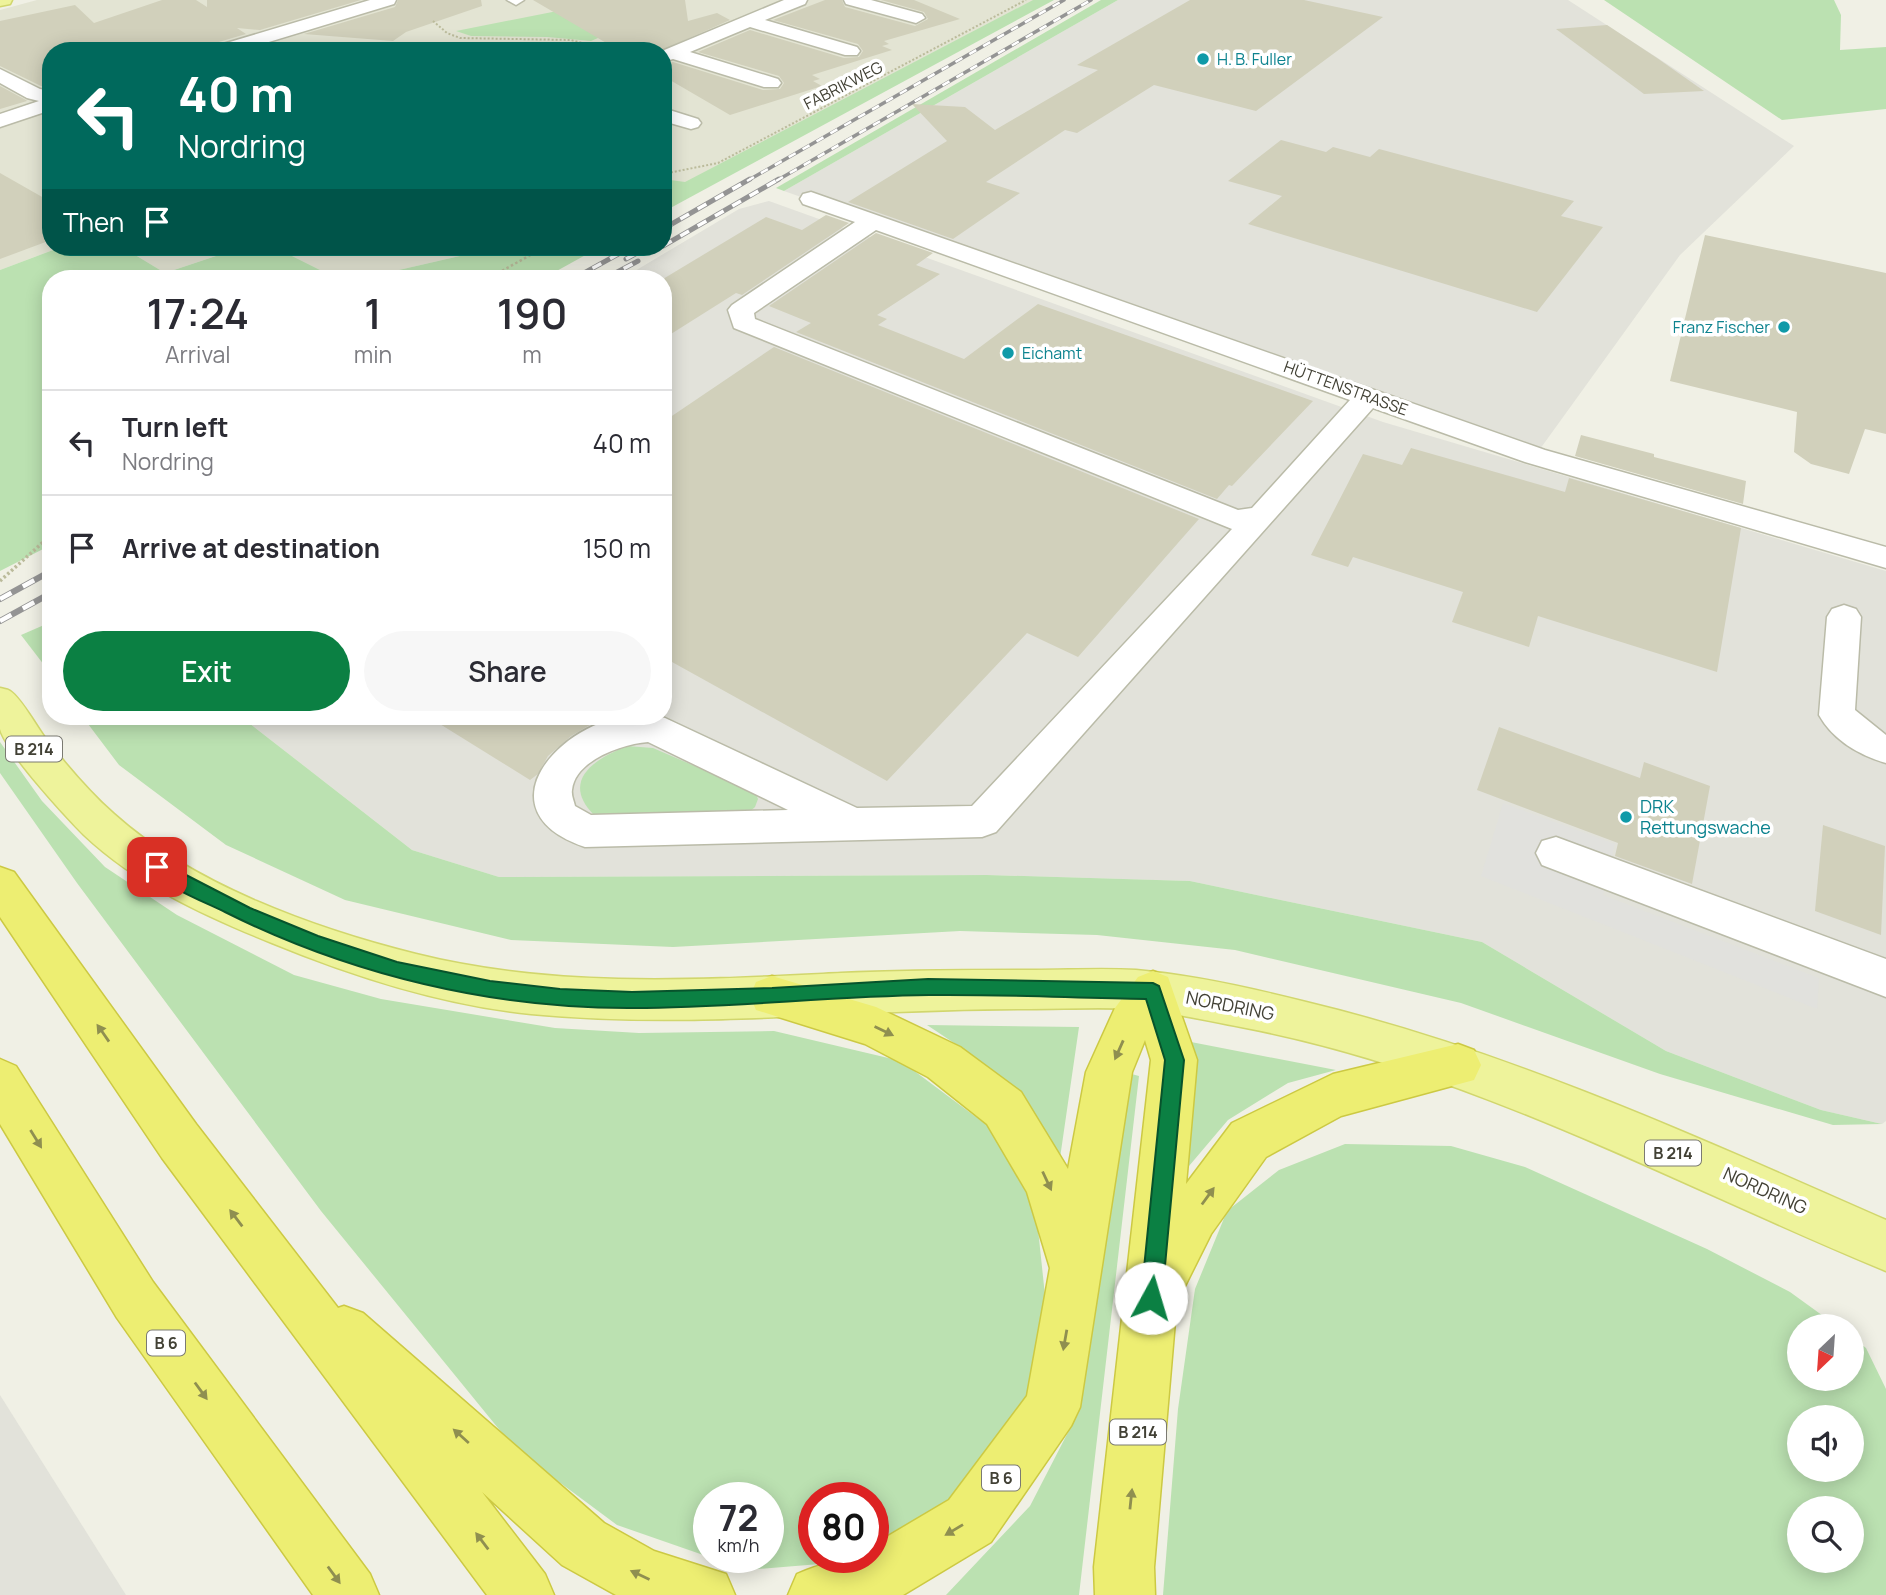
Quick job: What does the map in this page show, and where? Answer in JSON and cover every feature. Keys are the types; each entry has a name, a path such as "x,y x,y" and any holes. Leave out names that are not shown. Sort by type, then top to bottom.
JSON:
{"highway":[{"path":"0,884 179,1142 524,1595"},
{"name":"B 6","path":"818,1595 863,1585 970,1521 1052,1407 1077,1273 1109,1072 1131,1022 1153,991"},
{"name":"B 214","path":"1125,1595 1124,1567 1174,1060 1153,991"},
{"name":"B 6","path":"772,996 876,1027 944,1062 1004,1108 1049,1182 1077,1273"},
{"name":"B 214","path":"1151,1298 1193,1216 1249,1140 1333,1096 1458,1065"},
{"name":"B 6","path":"0,1081 135,1300 349,1595"},
{"path":"277,1273 583,1544 644,1578 705,1595"}],"main road":[{"name":"NORDRING","path":"0,701 17,727 71,795 118,841 177,880 243,913 314,943 397,970 490,989 560,997 632,1000 772,996 928,987 1153,991 1304,1021 1458,1065 1719,1171 1886,1246"}],"street":[{"path":"249,42 388,0"},
{"path":"672,53 799,0"},
{"path":"852,0 916,18"},
{"path":"748,21 851,51"},
{"path":"672,56 771,83"},
{"path":"0,75 42,94"},
{"path":"0,121 42,99"},
{"path":"672,117 691,123"},
{"name":"HÜTTENSTRASSE","path":"811,200 1535,456 1886,558"},
{"path":"873,221 741,310 743,323 1235,520 1261,517"},
{"path":"853,824 652,728 622,730 588,745 561,769 552,791 558,816 585,831 982,821 1261,517 1368,396"},
{"path":"1844,617 1837,715 1871,744 1886,750"},
{"path":"1556,853 1886,978"}],"path":[{"name":"FABRIKWEG","path":"672,172 718,163 1027,0"},
{"path":"433,21 447,33 460,38 578,42"},
{"path":"503,270 529,256"},
{"path":"0,581 42,544"}],"shaded area":[{"path":"37,0 1034,0 685,183 672,181 672,42 42,42 42,254 0,270 0,10"},
{"name":"H. B. Fuller","path":"1118,0 1568,0 1794,146 1680,255 1535,456 784,191"},
{"path":"769,201 1383,422 1886,571 1886,1121 1882,1124 1821,1110 1666,1051 1482,942 1190,881 987,875 499,877 412,850 252,725 672,725 672,270 636,270 660,256 672,256 672,249 739,209"},
{"path":"137,256 216,256 174,270 160,270"},
{"path":"292,256 460,256 399,270 320,270"},
{"path":"1503,803 1615,844 1603,895 1819,978 1817,1009 1481,876"},
{"path":"0,1395 126,1595 0,1595"}],"green space":[{"path":"613,0 633,23 591,41 547,37 471,36 456,31"},
{"path":"1033,0 1054,0 672,207 672,180 685,182"},
{"path":"1101,0 1118,0 784,191 776,188"},
{"path":"1604,0 1834,0 1841,15 1840,50 1886,47 1886,109 1782,120"},
{"path":"42,254 137,256 160,270 42,270 42,550 0,571 0,270"},
{"path":"216,256 292,256 320,270 174,270"},
{"path":"460,256 584,256 558,270 399,270"},
{"path":"42,626 42,662 21,635"},
{"path":"89,725 252,725 412,850 499,877 987,875 1190,881 1482,942 1666,1051 1821,1110 1882,1124 1833,1125 1660,1074 1461,1003 1235,950 1097,935 960,931 673,947 511,940 345,900 226,845 119,765"},
{"path":"0,742 42,801 105,867 177,915 294,975 381,999 555,1028 639,1033 774,1031 901,1061 988,1126 1036,1210 1048,1324 1028,1396 950,1500 889,1536 889,1482 798,1482 798,1566 784,1567 784,1482 693,1482 693,1551 617,1525 516,1450 321,1211 77,883 0,773"},
{"path":"627,746 653,748 755,792 758,799 755,807 746,815 594,815 584,803 580,791 581,781 594,764"},
{"path":"927,1025 1079,1027 1060,1158 1021,1095 963,1049"},
{"path":"1191,1042 1336,1070 1288,1083 1228,1120 1178,1179"},
{"path":"1124,1072 1139,1076 1079,1595 946,1595 1030,1506 1079,1411"},
{"path":"1345,1144 1451,1146 1525,1167 1707,1249 1790,1292 1820,1314 1787,1314 1787,1391 1864,1391 1864,1346 1886,1389 1886,1595 1163,1595 1178,1409 1195,1289 1227,1211 1279,1170"}],"building":[{"path":"162,0 196,0 207,7 207,0 361,0 260,30 237,28 246,34 219,42 42,42 42,86 0,66 0,21 75,5 94,23"},
{"path":"398,0 481,0 482,6 406,32 393,41 304,34 395,7"},
{"path":"533,0 685,0 688,21 717,13 730,20 672,46 672,42 605,42"},
{"path":"825,0 842,0 845,7 915,26 928,19 924,12 881,0 914,0 960,19 884,41 889,44 882,46 892,50 812,75 820,79 813,81 822,86 730,115 672,81 673,62 763,90 780,89 784,83 779,76 698,52 750,30 844,58 859,57 863,51 858,44 773,20"},
{"path":"1190,0 1304,0 1383,17 1256,111 1154,85 1077,133 1065,130 986,182 1020,193 953,239 848,202 947,141 912,104 965,107 995,130 1098,70 1077,65"},
{"path":"1607,25 1704,91 1644,94 1556,29"},
{"path":"0,86 26,100 27,101 0,109"},
{"path":"1281,140 1326,152 1333,147 1370,157 1379,149 1574,201 1561,216 1603,227 1537,312 1248,224 1282,196 1228,181"},
{"path":"0,173 42,197 42,243 0,259"},
{"path":"826,215 849,223 742,295 736,293 672,333 672,274 766,217 802,230"},
{"path":"876,233 933,253 916,265 940,274 877,315 887,319 878,325 964,359 1038,304 1313,401 1217,499 796,332 811,323 769,306"},
{"name":"Franz Fischer","path":"1705,235 1886,273 1886,434 1865,429 1849,474 1811,464 1794,452 1797,412 1670,381"},
{"path":"774,347 1199,519 1078,657 1027,633 887,781 672,662 672,416"},
{"path":"1581,435 1746,481 1743,504 1575,456"},
{"path":"1411,448 1565,492 1569,478 1741,528 1717,672 1538,616 1529,647 1452,622 1463,592 1353,557 1348,567 1311,555 1363,454 1402,465"},
{"path":"441,725 590,725 571,736 548,756 538,774 530,780"},
{"name":"DRK Rettungswache","path":"1499,727 1640,778 1644,762 1710,786 1692,884 1615,856 1618,843 1477,790"},
{"path":"1823,825 1885,846 1881,935 1815,911"}],"railway":[{"path":"747,181 1064,0"},
{"path":"776,181 1091,0"},
{"path":"672,224 750,179"},
{"path":"672,241 779,179"},
{"path":"589,270 615,256"},
{"path":"626,259 632,256"},
{"path":"621,270 638,261"},
{"path":"0,599 42,576"},
{"path":"0,621 42,598"}],"place":[{"name":"H. B. Fuller","path":"1203,59"},
{"name":"Franz Fischer","path":"1784,327"},
{"name":"Eichamt","path":"1008,353"},
{"name":"DRK Rettungswache","path":"1626,817"}],"route":[{"path":"157,867 243,913 314,943 397,970 490,989 560,997 632,1000 772,996 928,987 1153,991 1174,1060 1151,1298"}]}
